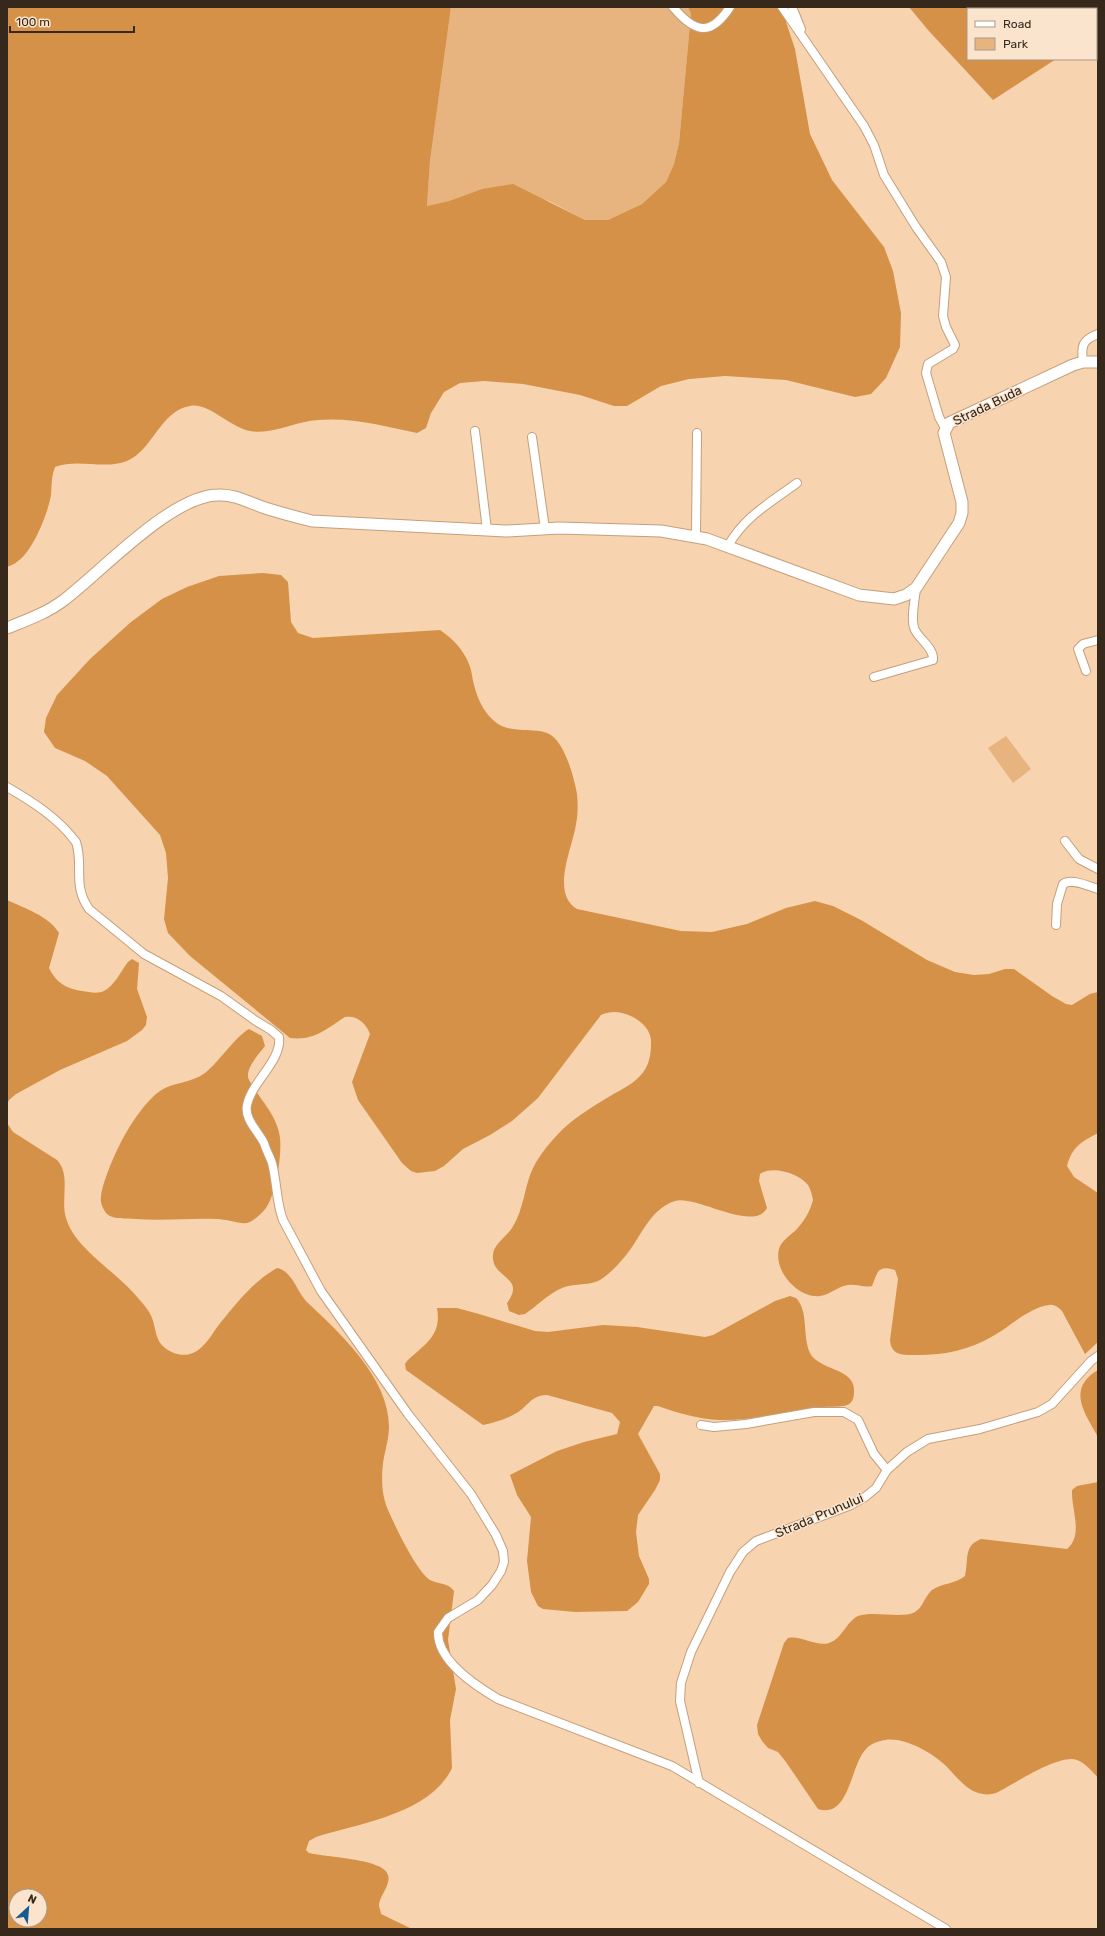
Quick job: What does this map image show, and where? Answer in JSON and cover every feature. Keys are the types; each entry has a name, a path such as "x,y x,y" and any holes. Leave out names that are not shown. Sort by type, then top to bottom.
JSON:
{"street":[{"path":"673,7 685,21 702,28 712,26 724,16 730,7"},
{"path":"782,7 864,126 874,145 884,175 916,227 941,262 946,277 943,316 946,327 955,345 953,349 928,364 926,374 939,417 945,428"},
{"path":"792,7 810,48"},
{"path":"1083,362 1083,345 1086,340 1098,334"},
{"name":"Strada Buda","path":"916,588 959,523 962,513 961,496 945,439 945,428 954,420 1083,362 1098,362"},
{"path":"475,431 487,530"},
{"path":"696,536 697,433"},
{"path":"532,437 545,529"},
{"path":"728,546 735,533 746,521 797,483"},
{"path":"7,628 38,616 52,608 64,600 162,519 188,503 208,496 232,496 286,515 312,521 521,531 545,529 623,529 696,536 728,546 859,595 894,599 906,595 916,588"},
{"path":"874,677 933,660 926,645 914,630 916,588"},
{"path":"1086,671 1078,649 1083,644 1098,640"},
{"path":"7,787 50,815 76,842 79,888 84,903 88,909 144,954 221,996 279,1037 280,1045 276,1055 262,1075 247,1106 247,1114 262,1140 272,1162 279,1209 283,1220 321,1291 413,1420 471,1494 496,1535 502,1551 504,1562 501,1571 492,1585 478,1600 448,1618 438,1632 440,1645 453,1664 483,1690 498,1699 528,1712 636,1751 672,1766 877,1886 946,1929"},
{"path":"1065,841 1079,859 1098,869"},
{"path":"1056,925 1056,904 1063,884 1067,881 1098,888"},
{"name":"Strada Prunului","path":"699,1783 680,1701 681,1683 691,1652 730,1572 743,1552 756,1541 851,1505 865,1497 876,1488 887,1470 907,1452 928,1439 980,1429 1038,1412 1052,1404 1091,1361 1098,1356"},
{"path":"701,1426 714,1427 746,1424 814,1412 844,1412 858,1420 874,1454 887,1470"}],"green space":[{"path":"451,7 688,7 691,14 679,143 674,164 666,182 642,204 608,220 585,220 549,201 482,189 449,201 427,206 430,161"},
{"path":"1006,736 1031,769 1013,783 988,748"}],"shaded area":[{"path":"7,7 451,7 430,161 427,206 449,201 482,189 513,184 585,220 608,220 642,204 666,182 674,164 679,143 691,14 688,7 781,7 795,49 810,134 832,180 884,247 893,271 901,313 900,347 886,378 871,394 855,397 786,380 725,376 689,379 661,386 627,406 614,406 580,395 523,384 484,381 460,383 444,392 431,413 426,428 417,433 368,423 330,419 310,421 276,430 259,432 250,431 235,425 212,411 197,406 190,406 180,409 171,415 144,448 136,456 127,461 109,464 73,464 55,467 49,503 39,531 24,556 16,563 7,567"},
{"path":"909,7 1098,7 1098,57 1097,8 967,8 967,60 1054,60 993,100 928,30"},
{"path":"263,573 281,575 288,582 291,622 298,633 313,638 440,630 461,649 467,659 479,699 483,708 492,719 498,724 511,729 540,731 553,737 563,750 567,759 577,794 577,820 565,869 564,881 565,892 569,902 577,909 681,931 712,932 747,924 786,908 815,901 833,906 861,920 927,960 955,972 974,975 989,974 1005,969 1014,969 1052,996 1066,1004 1072,1005 1090,994 1098,992 1098,1133 1078,1146 1069,1159 1067,1166 1074,1177 1098,1193 1098,1342 1085,1354 1062,1311 1056,1306 1051,1305 1034,1309 993,1336 964,1349 933,1355 899,1354 892,1348 890,1340 898,1279 895,1270 885,1268 879,1270 872,1286 866,1287 848,1285 820,1296 812,1296 804,1293 789,1282 780,1266 778,1257 779,1249 784,1241 797,1229 809,1212 813,1200 809,1187 804,1181 792,1174 778,1170 765,1171 760,1174 759,1181 767,1208 760,1215 750,1217 724,1212 697,1203 675,1201 658,1211 627,1254 607,1275 598,1281 562,1288 547,1297 525,1314 519,1315 509,1311 507,1303 512,1294 513,1287 511,1282 497,1269 494,1263 493,1255 495,1248 510,1231 516,1221 533,1168 546,1148 568,1124 631,1084 646,1069 650,1056 651,1039 646,1027 633,1017 625,1014 613,1012 601,1015 538,1098 512,1121 490,1135 463,1149 444,1166 435,1171 417,1173 411,1171 402,1163 358,1100 352,1082 370,1034 366,1026 353,1017 345,1017 326,1030 313,1036 306,1038 290,1038 190,956 168,933 164,919 168,878 166,853 160,835 107,776 85,761 55,748 44,732 46,718 57,695 90,659 131,622 162,599 187,587 219,576"},
{"path":"7,900 43,917 55,927 59,933 49,968 56,979 65,986 82,991 95,993 102,992 115,982 128,962 132,959 139,963 137,989 147,1017 146,1025 142,1030 127,1041 60,1070 16,1094 9,1100 7,1105"},
{"path":"249,1029 262,1036 265,1046 251,1064 248,1077 251,1084 273,1116 280,1138 278,1174 273,1194 266,1208 255,1219 247,1223 217,1219 156,1220 121,1218 113,1217 107,1214 101,1201 104,1182 123,1139 141,1110 150,1099 165,1088 194,1079 205,1073 244,1032"},
{"path":"7,1123 13,1132 57,1160 64,1173 65,1213 72,1232 89,1252 130,1289 144,1305 152,1318 159,1342 168,1350 182,1355 197,1351 205,1344 221,1322 247,1292 261,1279 277,1268 287,1273 304,1299 335,1329 361,1358 381,1391 387,1409 389,1427 382,1477 384,1497 388,1510 419,1568 433,1582 449,1586 454,1591 448,1640 456,1689 450,1720 452,1768 442,1784 428,1796 411,1806 373,1821 316,1837 309,1841 306,1850 309,1853 366,1862 377,1865 384,1870 389,1879 380,1901 379,1906 381,1914 412,1929 7,1929"},
{"path":"790,1296 796,1298 803,1310 806,1339 810,1353 814,1359 820,1363 848,1377 854,1390 852,1401 843,1406 809,1408 733,1420 696,1417 654,1406 638,1434 660,1474 660,1480 655,1490 638,1515 636,1532 639,1556 649,1579 649,1584 638,1602 627,1611 575,1612 543,1609 538,1606 531,1592 527,1561 531,1517 517,1495 510,1475 557,1451 584,1442 617,1434 620,1422 612,1413 547,1395 533,1399 510,1417 483,1425 406,1370 405,1364 407,1361 431,1339 434,1333 438,1318 437,1308 457,1308 535,1331 548,1332 603,1325 637,1327 705,1337 713,1335 775,1301"},
{"path":"1098,1370 1098,1437 1084,1410 1081,1402 1081,1393 1083,1385 1088,1377"},
{"path":"1098,1482 1098,1778 1083,1763 1077,1760 1069,1759 1048,1765 996,1793 977,1793 967,1787 939,1760 917,1746 900,1741 885,1740 874,1743 866,1749 856,1767 843,1799 837,1806 829,1810 818,1809 778,1752 768,1748 758,1734 757,1725 784,1643 788,1638 798,1638 824,1644 829,1643 837,1638 850,1622 858,1616 870,1614 904,1615 918,1610 932,1590 957,1581 965,1576 969,1549 971,1545 981,1539 1067,1549 1075,1537 1076,1529 1072,1490 1077,1486"}]}
